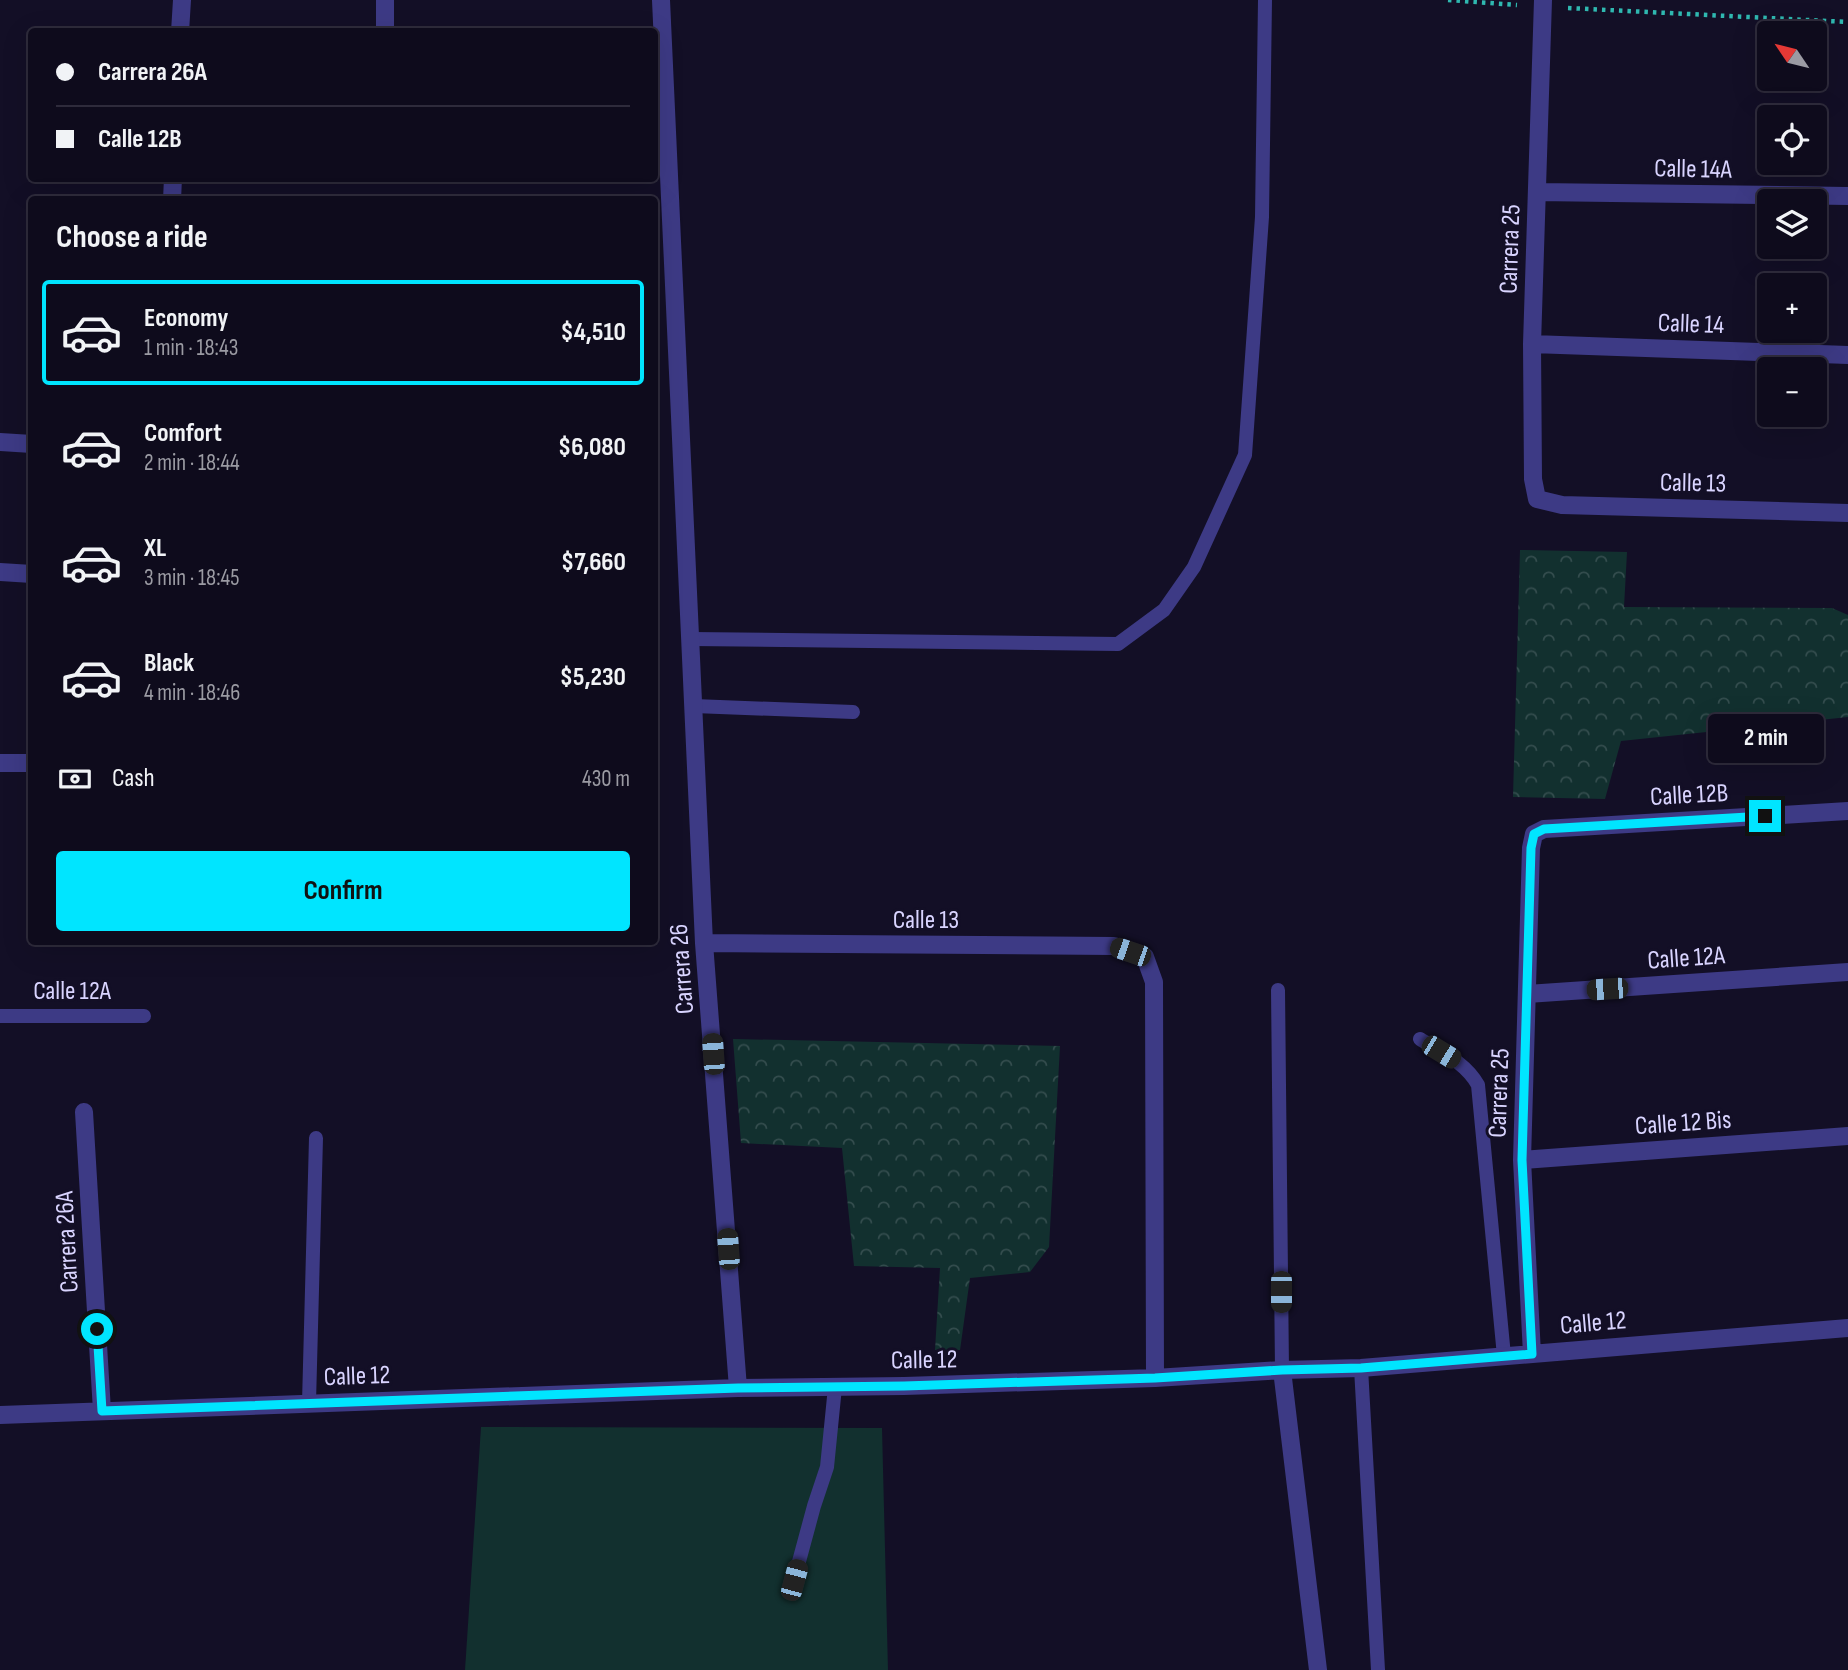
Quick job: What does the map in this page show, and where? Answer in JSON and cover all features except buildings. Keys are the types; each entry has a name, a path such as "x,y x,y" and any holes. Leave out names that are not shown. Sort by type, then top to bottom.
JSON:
{"street":[{"path":"180,28 182,0"},
{"path":"384,28 386,0"},
{"name":"Carrera 26","path":"660,0 704,943 738,1388"},
{"name":"Carrera 25","path":"1537,499 1533,479 1532,344 1543,3"},
{"name":"Calle 14A","path":"1537,192 1848,196"},
{"name":"Calle 14","path":"1532,344 1848,355"},
{"path":"0,442 28,444"},
{"name":"Calle 13","path":"1537,499 1562,505 1848,513"},
{"path":"0,572 28,574"},
{"path":"0,763 28,763"},
{"name":"Calle 12B","path":"1534,834 1544,829 1848,811"},
{"name":"Carrera 25","path":"1532,1354 1522,1160 1531,848 1534,834"},
{"name":"Calle 13","path":"704,943 1114,946 1145,957 1154,982 1155,1378"},
{"name":"Calle 12A","path":"1527,994 1848,972"},
{"name":"Carrera 26A","path":"85,1112 102,1411"},
{"name":"Calle 12 Bis","path":"1522,1160 1848,1136"},
{"name":"Calle 12","path":"0,1415 738,1388 918,1386 1155,1378 1361,1368 1848,1328"},
{"path":"1282,1370 1318,1670"}],"lane":[{"path":"691,639 1118,644 1164,610 1194,568 1245,455 1262,217 1265,0"},
{"path":"694,706 853,712"},
{"path":"1278,990 1282,1370"},
{"name":"Calle 12A","path":"0,1016 144,1016"},
{"path":"1420,1039 1462,1065 1478,1085 1504,1356"},
{"path":"309,1403 316,1138"},
{"path":"1361,1368 1378,1670"},
{"path":"794,1580 827,1467 835,1387"}],"path":[{"path":"1448,0 1543,3 1848,22"}],"green space":[{"path":"1520,550 1627,552 1624,607 1832,608 1848,615 1848,717 1621,741 1605,799 1513,797"},
{"path":"733,1039 1060,1046 1049,1247 1030,1272 970,1278 960,1350 935,1350 940,1268 854,1266 842,1148 741,1143"},
{"path":"481,1427 882,1428 888,1670 465,1670"}],"route":[{"path":"97,1329 102,1411 738,1388 1155,1378 1361,1368 1532,1354 1522,1160 1531,848 1534,834 1544,829 1765,816"}]}
